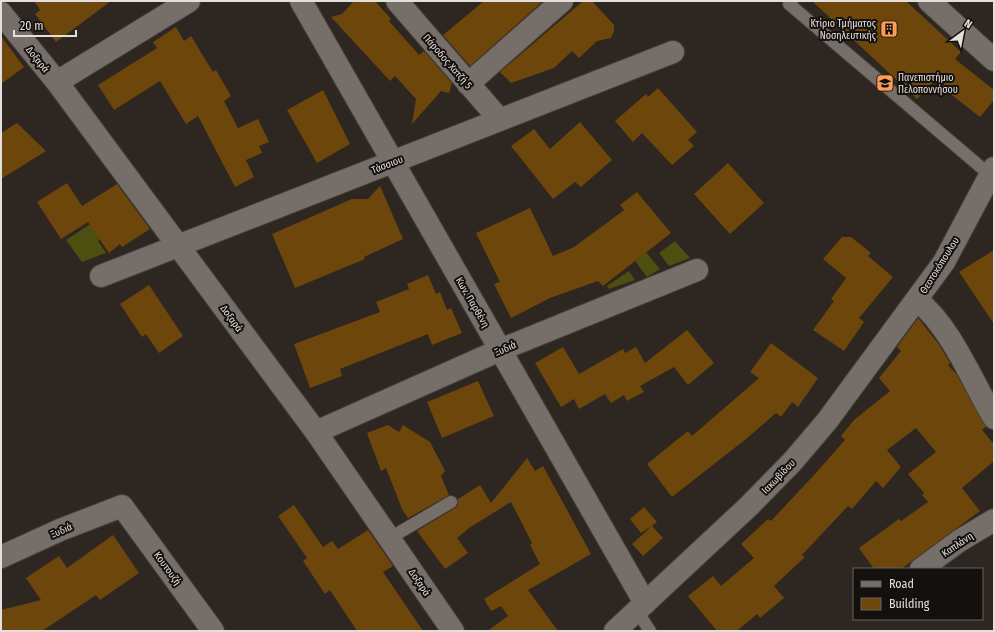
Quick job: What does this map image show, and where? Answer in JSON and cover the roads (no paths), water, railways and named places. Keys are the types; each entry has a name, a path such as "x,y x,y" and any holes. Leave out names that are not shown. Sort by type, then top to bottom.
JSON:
{"street":[{"path":"57,82 189,1"},
{"name":"Κων. Παρθένη","path":"301,1 500,350 641,607"},
{"name":"Πάροδος Χατζή 5","path":"397,1 500,120"},
{"path":"468,84 562,1"},
{"path":"929,1 994,60"},
{"name":"Δοξαρά","path":"1,13 57,82 316,432 453,631"},
{"name":"Τάσσιου","path":"101,276 673,52"},
{"name":"Θεοτοκόπουλου","path":"992,172 944,262 917,300 932,313 943,328 994,418"},
{"name":"Ξυδιά","path":"316,432 500,350 697,270"},
{"name":"Ιακωβίδου","path":"616,631 749,506 794,461 827,421 917,300"},
{"name":"Ξυδιά","path":"1,557 60,530 122,506"},
{"name":"Κουτουζή","path":"122,506 213,631"},
{"name":"Καπλάνη","path":"922,568 959,541 994,520"}],"lane":[{"path":"792,1 789,4 992,172"},
{"path":"390,538 451,502"},
{"path":"641,607 650,631"}],"place":[{"name":"Κτίριο Τμήματος Νοσηλευτικής","path":"889,29"},
{"name":"Πανεπιστήμιο Πελοποννήσου","path":"885,83"}]}
